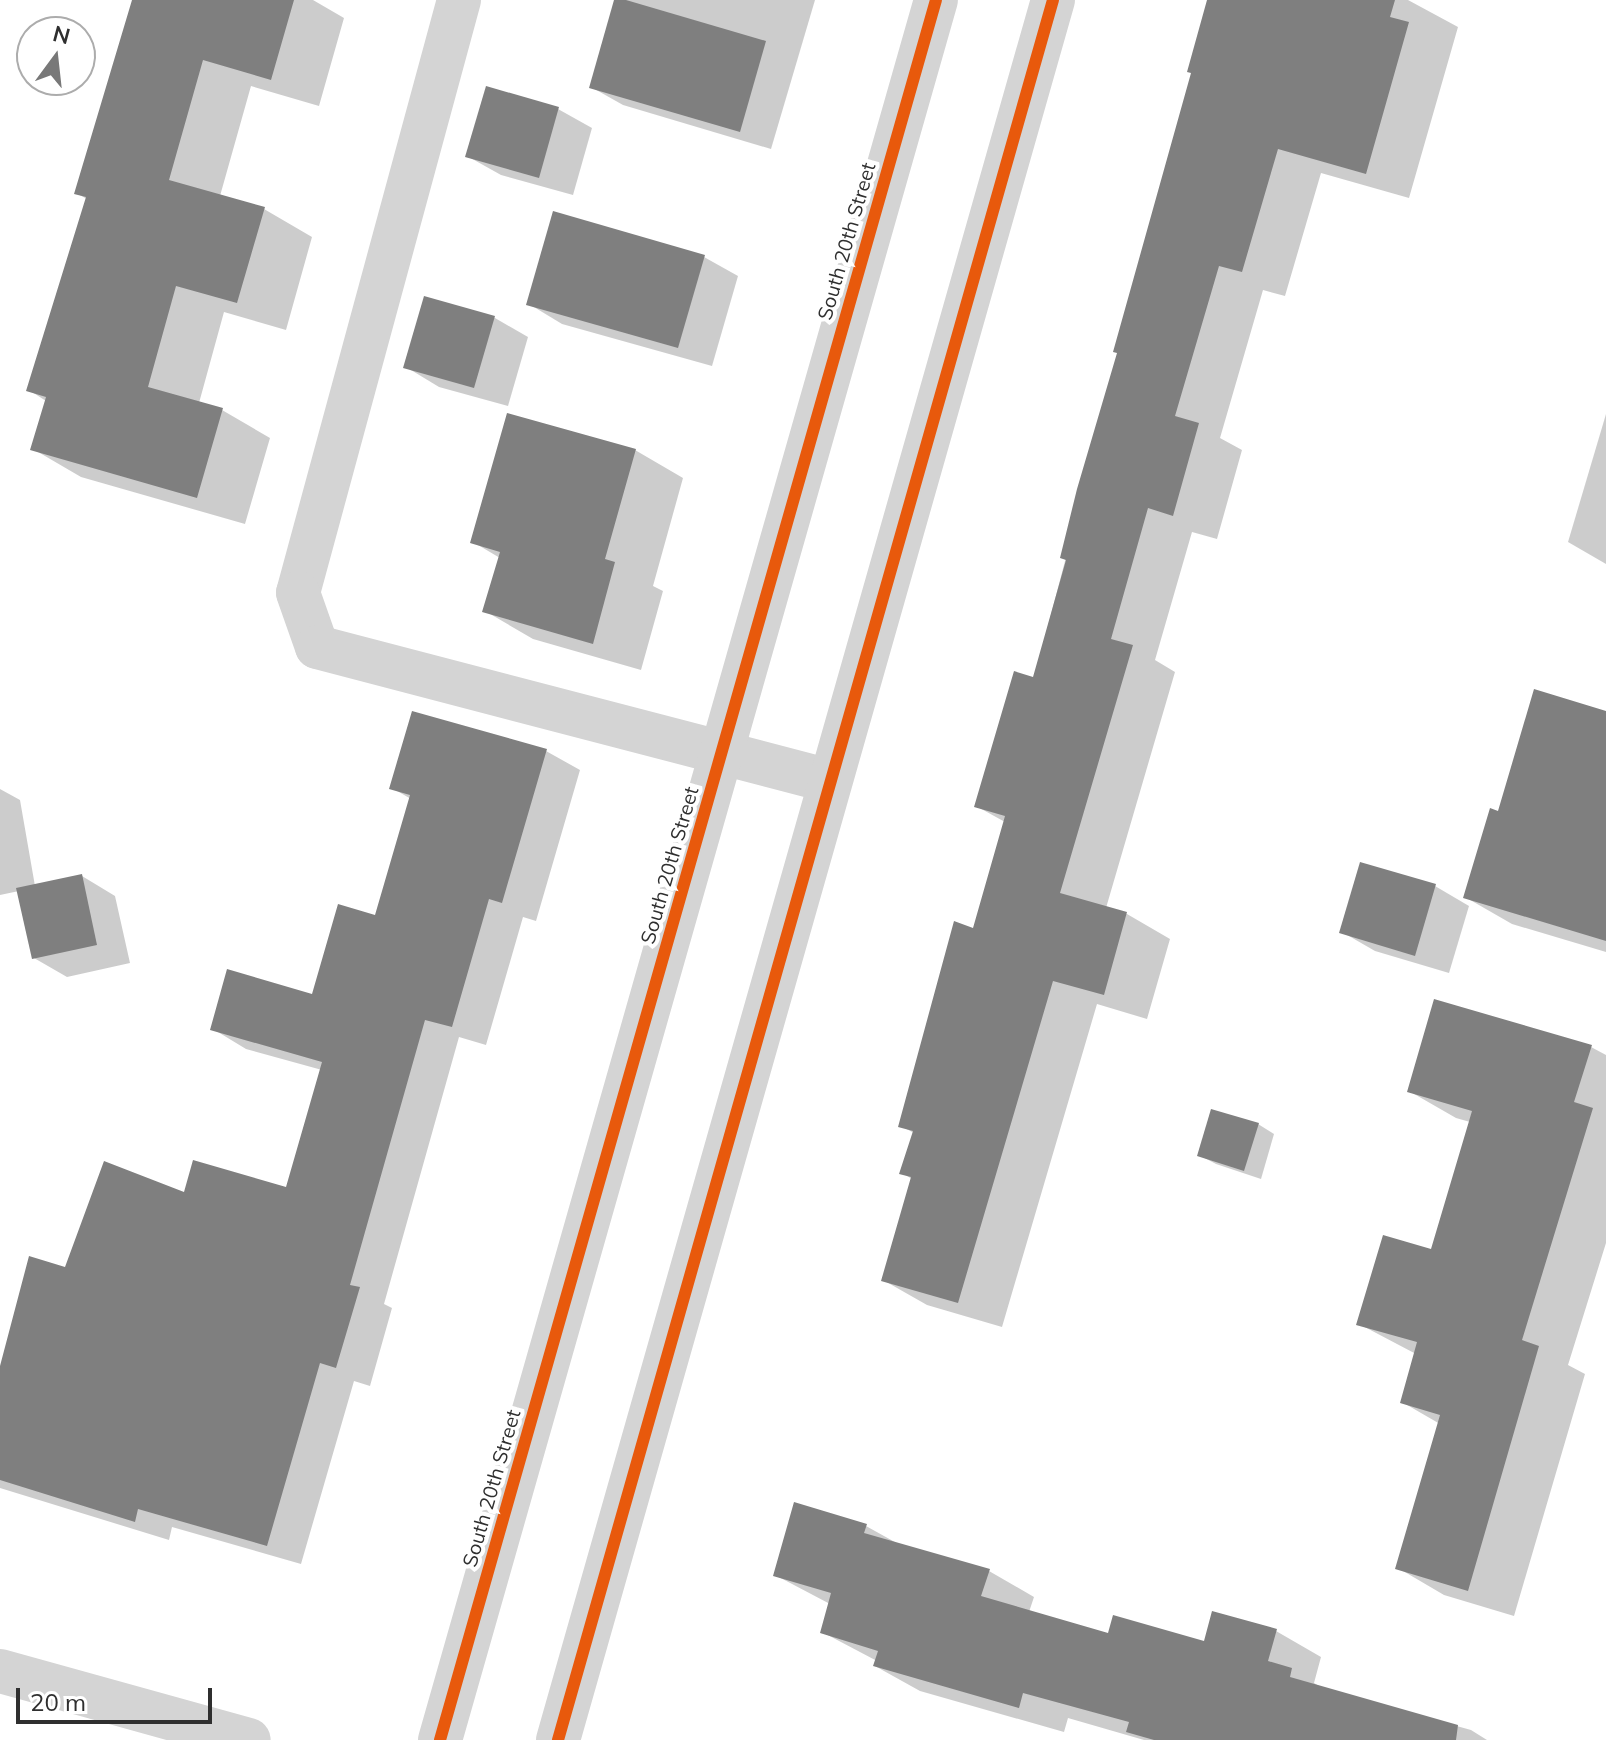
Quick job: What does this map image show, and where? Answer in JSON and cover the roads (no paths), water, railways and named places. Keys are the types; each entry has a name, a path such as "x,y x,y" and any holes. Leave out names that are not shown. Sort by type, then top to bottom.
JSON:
{"street":[{"path":"459,0 298,593 317,647 830,781"},
{"name":"South 20th Street","path":"440,1740 936,0"},
{"path":"558,1740 1053,0"},
{"path":"0,1671 249,1740"}]}
